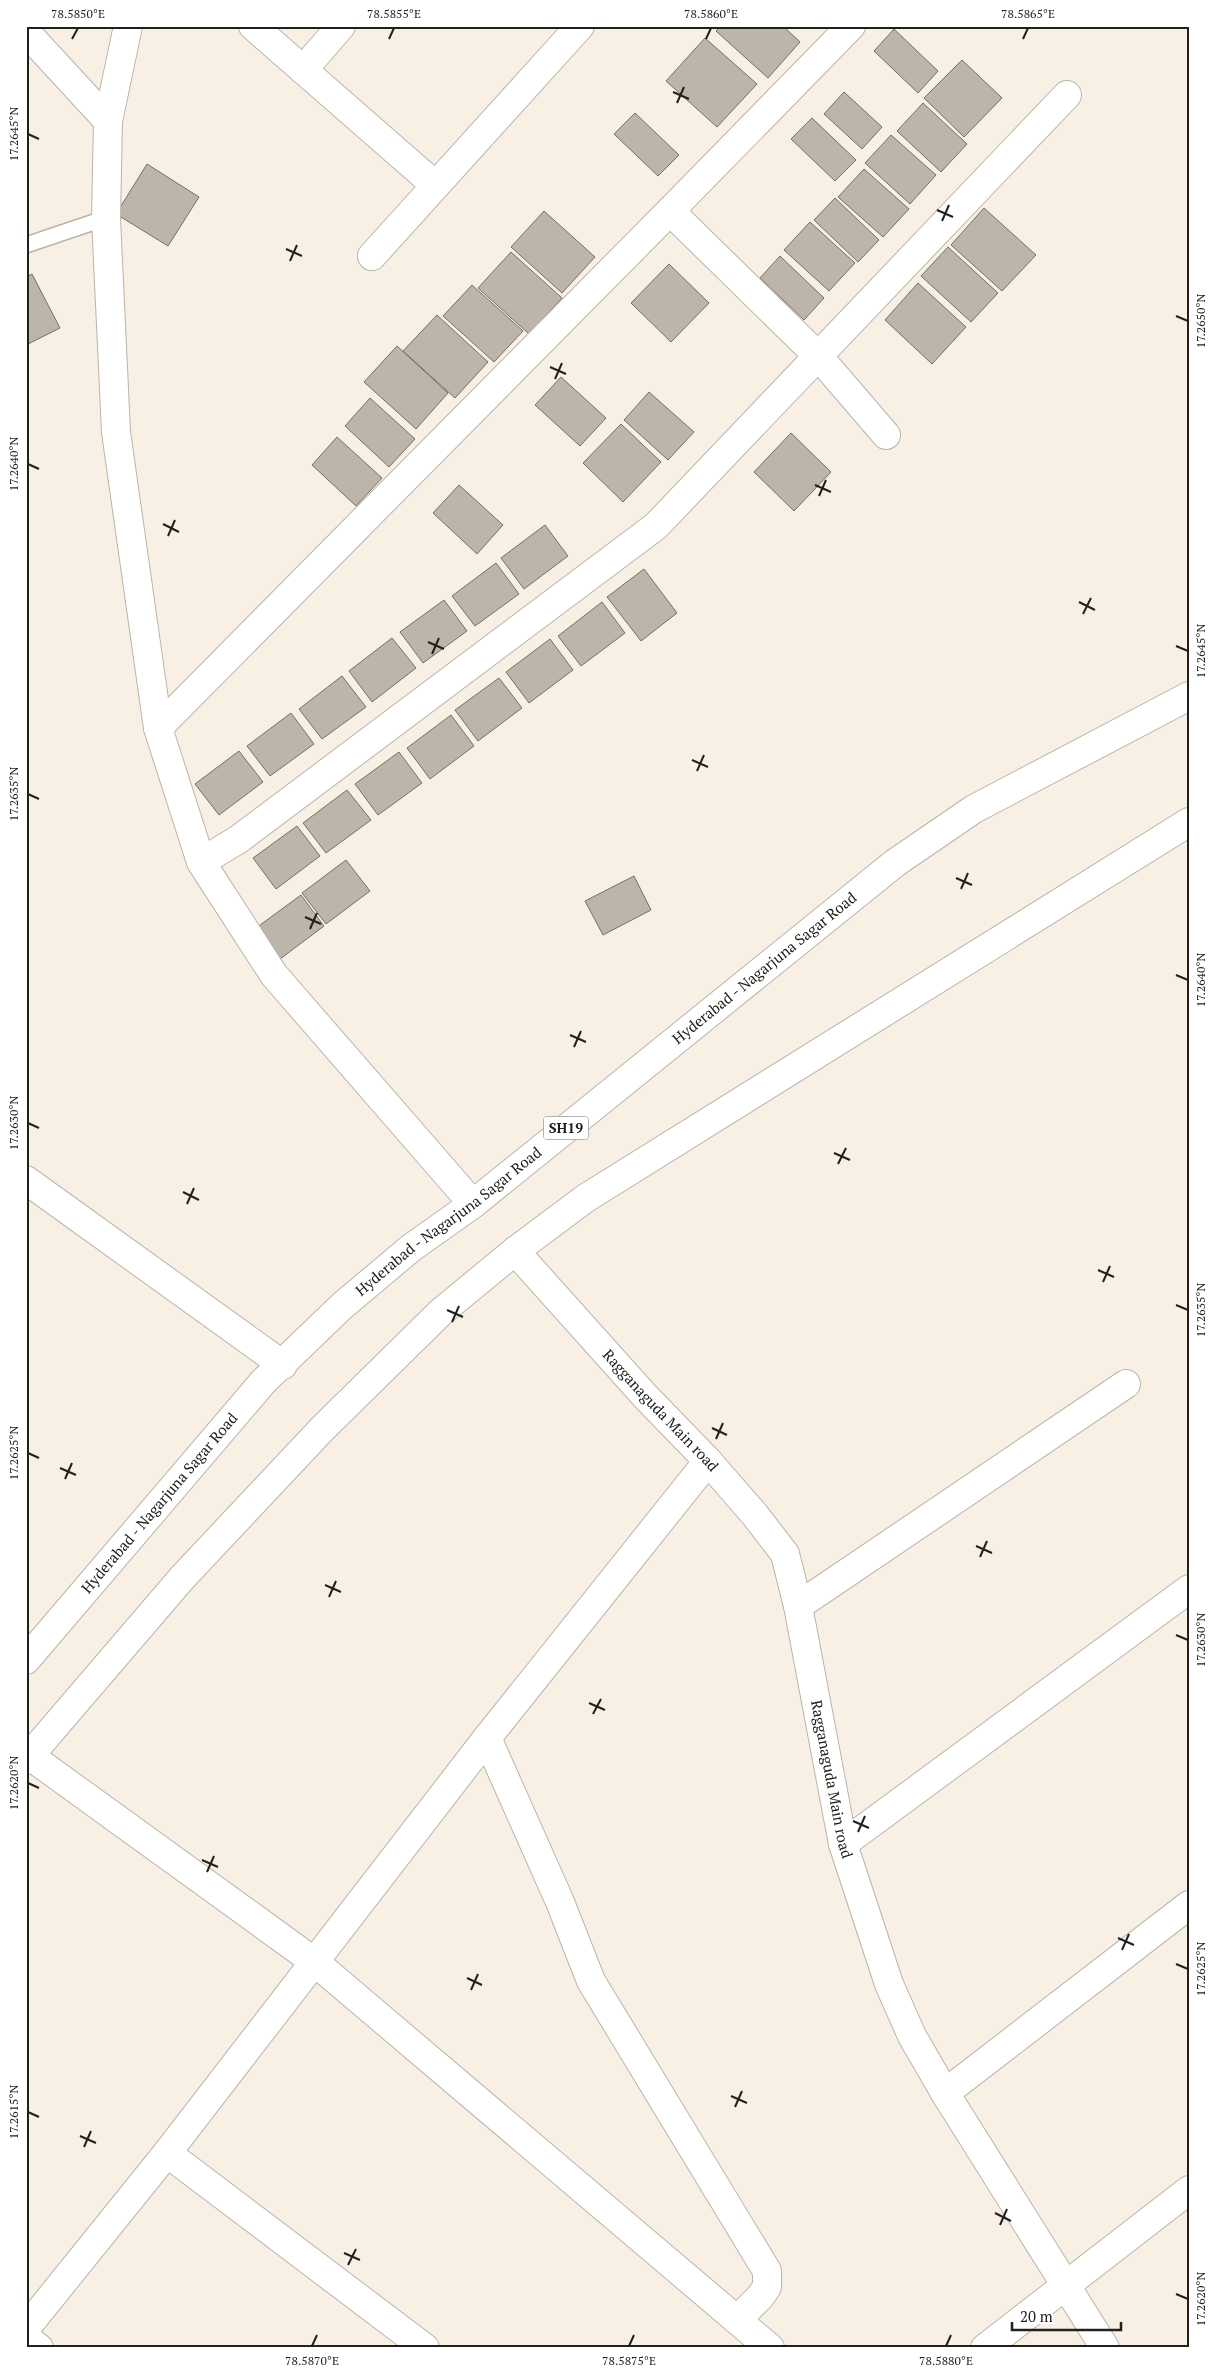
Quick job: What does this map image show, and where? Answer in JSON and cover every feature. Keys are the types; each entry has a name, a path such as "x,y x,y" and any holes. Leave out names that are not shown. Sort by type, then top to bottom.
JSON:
{"street":[{"path":"128,26 108,121 106,218 116,432 158,728 201,862 274,975 473,1204"},
{"path":"253,26 436,185"},
{"path":"303,70 341,26"},
{"path":"372,256 580,26"},
{"path":"158,728 670,212 851,26"},
{"path":"26,32 108,121"},
{"path":"201,862 239,839 656,526 1068,95"},
{"path":"670,212 819,357 886,435"},
{"name":"Hyderabad - Nagarjuna Sagar Road","path":"26,1660 263,1382 283,1365 342,1306 397,1260 473,1204 894,863 974,809 1189,696"},
{"path":"770,2348 316,1963 28,1758 182,1578 322,1429 441,1312 515,1251 586,1198 1189,822"},
{"path":"26,1180 283,1365"},
{"name":"Ragganaguda Main road","path":"515,1251 645,1396 708,1461 755,1515 785,1554 798,1606 843,1844 889,1984 912,2036 944,2093 1104,2348"},
{"path":"798,1606 1126,1384"},
{"path":"26,2328 167,2154 316,1963 487,1738 708,1461"},
{"path":"843,1844 1189,1589"},
{"path":"487,1738 560,1902 591,1982 766,2270 767,2287 760,2297 737,2320"},
{"path":"944,2093 1189,1905"},
{"path":"167,2154 425,2348"},
{"path":"985,2348 1189,2190"},
{"path":"26,2338 38,2348"}],"lane":[{"path":"26,244 106,218"}],"building":[{"path":"721,26 783,26 800,42 768,78 716,31"},
{"path":"894,29 938,71 918,93 874,51"},
{"path":"705,38 757,84 717,127 666,81"},
{"path":"962,60 1002,98 964,137 924,98"},
{"path":"844,92 882,127 862,149 824,114"},
{"path":"923,103 967,144 941,172 897,131"},
{"path":"635,113 679,155 658,176 614,134"},
{"path":"812,118 856,160 835,181 791,139"},
{"path":"891,135 936,175 910,204 865,163"},
{"path":"147,164 199,197 168,246 116,214"},
{"path":"864,169 909,209 883,237 838,197"},
{"path":"835,198 879,240 858,262 814,220"},
{"path":"984,208 1036,255 1002,291 951,245"},
{"path":"544,211 595,257 562,293 511,247"},
{"path":"810,222 855,263 829,291 784,250"},
{"path":"948,247 998,293 971,322 921,276"},
{"path":"511,252 562,298 529,334 478,288"},
{"path":"780,256 824,298 804,320 760,278"},
{"path":"669,264 709,303 671,342 631,303"},
{"path":"32,274 60,328 26,345 26,277"},
{"path":"918,283 966,327 932,364 885,320"},
{"path":"472,285 523,331 494,362 443,316"},
{"path":"437,315 488,362 455,398 403,351"},
{"path":"397,346 448,393 416,429 364,382"},
{"path":"561,377 606,418 580,446 535,405"},
{"path":"649,392 694,432 668,460 624,420"},
{"path":"370,398 415,439 389,467 345,426"},
{"path":"621,424 661,462 623,502 583,463"},
{"path":"791,433 831,472 794,511 754,472"},
{"path":"337,437 382,478 356,506 312,465"},
{"path":"459,485 503,525 477,554 433,513"},
{"path":"545,525 568,556 524,589 501,558"},
{"path":"496,563 519,594 475,626 452,596"},
{"path":"644,569 677,613 641,641 607,597"},
{"path":"444,600 467,631 423,663 400,632"},
{"path":"602,602 625,633 581,666 558,636"},
{"path":"392,638 416,668 372,702 349,671"},
{"path":"550,639 573,670 529,703 506,672"},
{"path":"342,676 366,707 322,739 299,709"},
{"path":"499,678 522,708 478,741 455,710"},
{"path":"291,713 314,744 270,776 247,746"},
{"path":"451,715 474,746 430,779 407,748"},
{"path":"239,751 263,782 219,815 195,784"},
{"path":"399,752 422,783 378,815 355,784"},
{"path":"347,790 371,820 326,853 303,823"},
{"path":"297,826 320,856 276,889 253,858"},
{"path":"346,860 370,891 326,924 302,893"},
{"path":"634,876 651,910 603,935 585,901"},
{"path":"301,895 324,926 280,959 256,928"}]}
